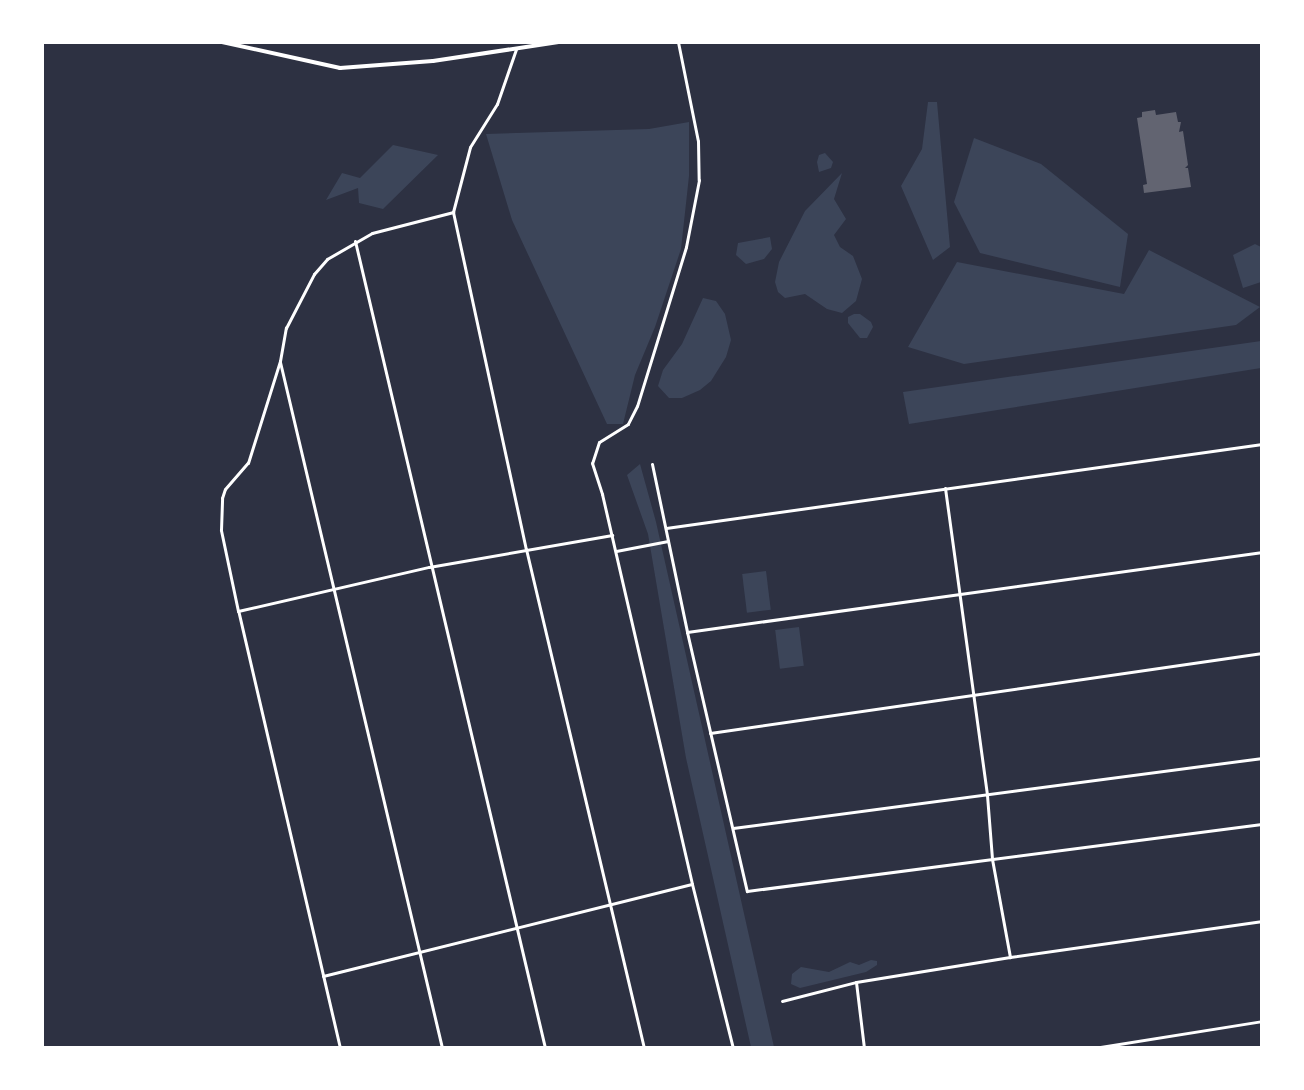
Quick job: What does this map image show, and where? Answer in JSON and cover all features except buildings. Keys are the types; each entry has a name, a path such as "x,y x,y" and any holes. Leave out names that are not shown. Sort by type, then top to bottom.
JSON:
{"street":[{"path":"222,42 340,68 391,65 559,42"},
{"path":"678,42 698,141 698,180 675,289 637,406 628,424 599,442 592,457 616,551 692,884 733,1048"},
{"path":"516,49 497,104 470,147 453,212 526,549 612,903 644,1048"},
{"path":"340,1048 220,530 222,498 226,489 248,463 280,361 286,328 314,274 327,259 372,232 453,212"},
{"path":"355,241 429,567 545,1048"},
{"path":"280,361 442,1048"},
{"path":"666,528 1262,444"},
{"path":"652,464 687,632 747,890 1262,824"},
{"path":"945,488 987,794 992,859 1010,957"},
{"path":"238,611 334,587 429,567 612,535"},
{"path":"616,551 668,541"},
{"path":"687,632 1262,552"},
{"path":"710,733 1262,653"},
{"path":"733,828 1262,758"},
{"path":"323,976 419,950 692,884"},
{"path":"782,1001 856,982 1010,957 1262,921"},
{"path":"856,982 864,1048"},
{"path":"1094,1048 1262,1021"}],"shaded area":[{"path":"928,102 937,102 950,247 933,260 901,186 922,149"},
{"path":"689,122 689,176 681,249 655,327 635,375 623,424 607,424 512,220 486,134 649,129"},
{"path":"974,138 1041,164 1128,234 1120,287 980,253 954,202"},
{"path":"393,145 438,155 383,209 359,203 358,188 326,200 342,173 360,178"},
{"path":"825,153 833,162 831,168 819,172 817,162 819,155"},
{"path":"842,173 834,199 846,219 834,235 840,247 853,256 862,279 856,301 842,313 827,309 805,294 785,298 778,292 775,282 779,262 805,211"},
{"path":"770,237 772,249 764,259 746,264 736,255 738,243"},
{"path":"1255,244 1261,247 1261,282 1243,288 1233,255"},
{"path":"1149,250 1260,307 1236,325 964,364 908,347 957,262 1124,294"},
{"path":"703,298 716,301 725,314 731,340 726,357 711,381 700,390 682,398 669,398 658,386 663,370 682,344"},
{"path":"860,314 871,322 873,327 867,338 860,338 848,323 848,317"},
{"path":"1261,341 1261,368 909,424 903,392"},
{"path":"640,464 656,522 774,1047 751,1047 686,758 648,534 627,475"},
{"path":"766,571 771,610 747,613 742,574"},
{"path":"799,627 804,666 780,669 775,630"},
{"path":"871,960 877,961 877,965 866,972 800,988 791,984 792,974 801,967 829,972 850,962 859,965"}]}
